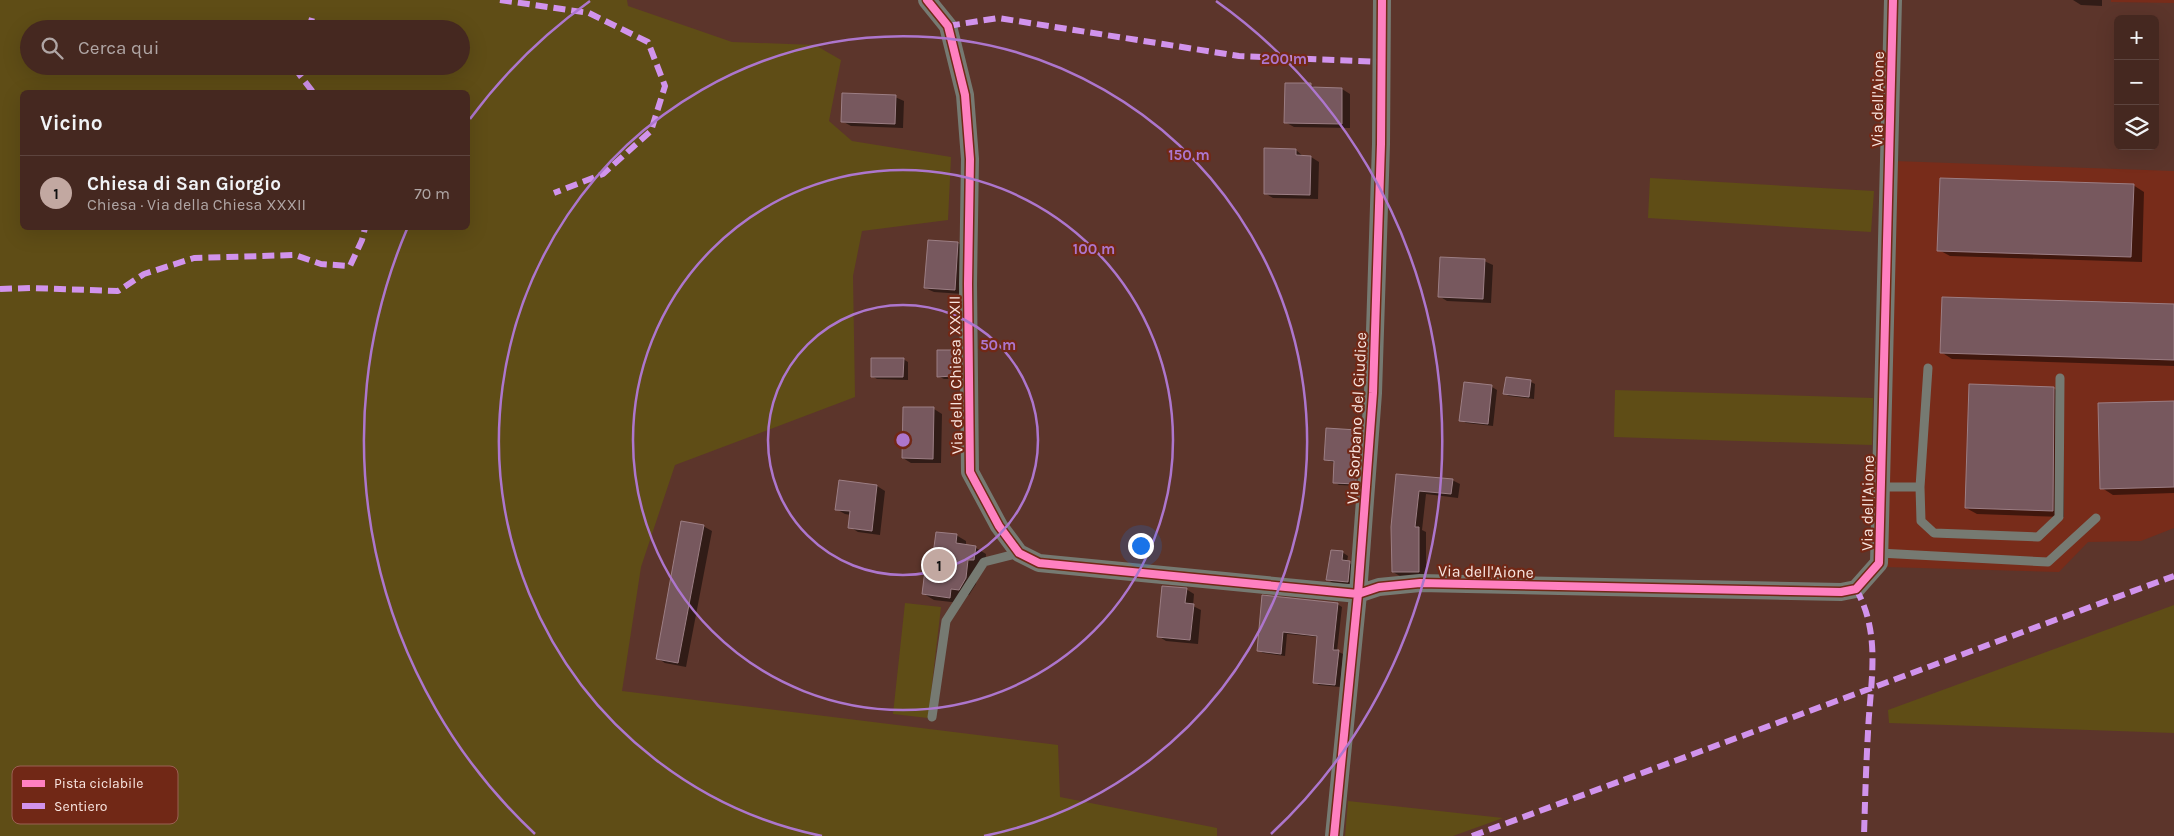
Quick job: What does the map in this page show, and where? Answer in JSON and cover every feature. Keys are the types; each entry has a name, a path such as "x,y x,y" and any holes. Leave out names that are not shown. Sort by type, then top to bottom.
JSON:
{"street":[{"name":"Via della Chiesa XXXII","path":"927,0 948,26 965,95 970,159 968,284 970,472 999,526 1019,553 1039,563 1358,594"},
{"name":"Via Sorbano del Giudice","path":"1334,836 1358,594 1374,393 1381,144 1382,0"},
{"name":"Via dell'Aione","path":"1358,594 1379,587 1420,583 1841,592 1856,589 1879,563 1893,0"}],"lane":[{"path":"1928,368 1920,487 1921,521 1934,533 2038,537 2059,517 2060,378"},
{"path":"1881,487 1920,487"},
{"path":"1879,553 2048,562 2096,518"},
{"path":"932,717 946,621 984,562 1019,553"}],"shaded area":[{"path":"0,0 627,0 628,6 732,42 815,45 841,60 829,121 852,141 951,157 948,220 862,231 853,276 855,397 675,465 641,567 622,691 1058,745 1060,797 1217,828 1217,836 0,836"},
{"path":"2111,0 2174,0 2174,3 2111,2"},
{"path":"1894,161 2174,171 2174,528 2141,541 2088,542 2059,572 1886,567"},
{"path":"1650,178 1874,191 1871,232 1648,218"},
{"path":"1615,390 1873,398 1872,445 1614,437"},
{"path":"905,603 941,607 928,718 893,714"},
{"path":"2174,605 2174,733 1889,723 1888,710"},
{"path":"1348,801 1503,818 1453,836 1345,836"}],"building":[{"path":"1285,83 1311,83 1311,87 1342,88 1342,124 1284,123"},
{"path":"842,93 896,95 895,124 841,122"},
{"path":"1264,148 1296,149 1296,155 1311,156 1310,195 1264,194"},
{"path":"1940,178 2134,184 2131,257 1937,251"},
{"path":"928,240 958,242 955,290 924,288"},
{"path":"1440,257 1485,259 1483,299 1438,297"},
{"path":"1942,297 2174,304 2174,360 1940,353"},
{"path":"937,350 953,350 953,376 937,377"},
{"path":"871,358 904,358 903,377 871,377"},
{"path":"1506,377 1531,380 1529,397 1503,394"},
{"path":"1464,382 1492,385 1488,424 1459,421"},
{"path":"1969,384 2054,387 2053,511 1965,508"},
{"path":"2174,401 2174,487 2100,489 2098,403"},
{"path":"903,407 934,407 933,459 902,458"},
{"path":"1326,428 1357,430 1356,484 1333,483 1334,461 1324,460"},
{"path":"1396,474 1453,479 1451,494 1419,491 1415,527 1419,527 1419,572 1392,572 1391,527"},
{"path":"839,480 877,485 872,531 848,528 850,511 835,510"},
{"path":"681,521 704,525 678,663 656,659"},
{"path":"936,532 957,534 956,543 976,546 974,560 968,560 966,578 959,590 951,589 950,598 922,594 926,562 932,562"},
{"path":"1331,550 1343,551 1342,560 1350,561 1348,582 1326,580"},
{"path":"1162,586 1187,588 1185,603 1194,604 1190,640 1157,637"},
{"path":"1262,595 1338,603 1333,650 1339,650 1335,685 1313,683 1317,636 1283,632 1281,654 1257,651"}],"marked path":[{"path":"500,0 589,13 648,42 665,86 651,131 603,174 554,193"},
{"path":"948,26 998,18 1239,56 1383,62"},
{"path":"300,75 311,90"},
{"path":"0,289 31,288 118,291 144,274 194,258 295,255 321,264 350,266 364,230"},
{"path":"1472,836 2174,576"},
{"path":"1856,589 1864,606 1872,642 1864,836"}],"cycle path":[{"path":"927,0 948,26 965,95 970,159 968,284 970,472 999,526 1019,553 1039,563 1358,594 1379,587 1420,583 1841,592 1856,589 1879,563 1893,0"},
{"path":"1334,836 1358,594 1373,393 1381,144 1382,0"}],"place":[{"name":"Chiesa di San Giorgio","path":"939,565"}]}
